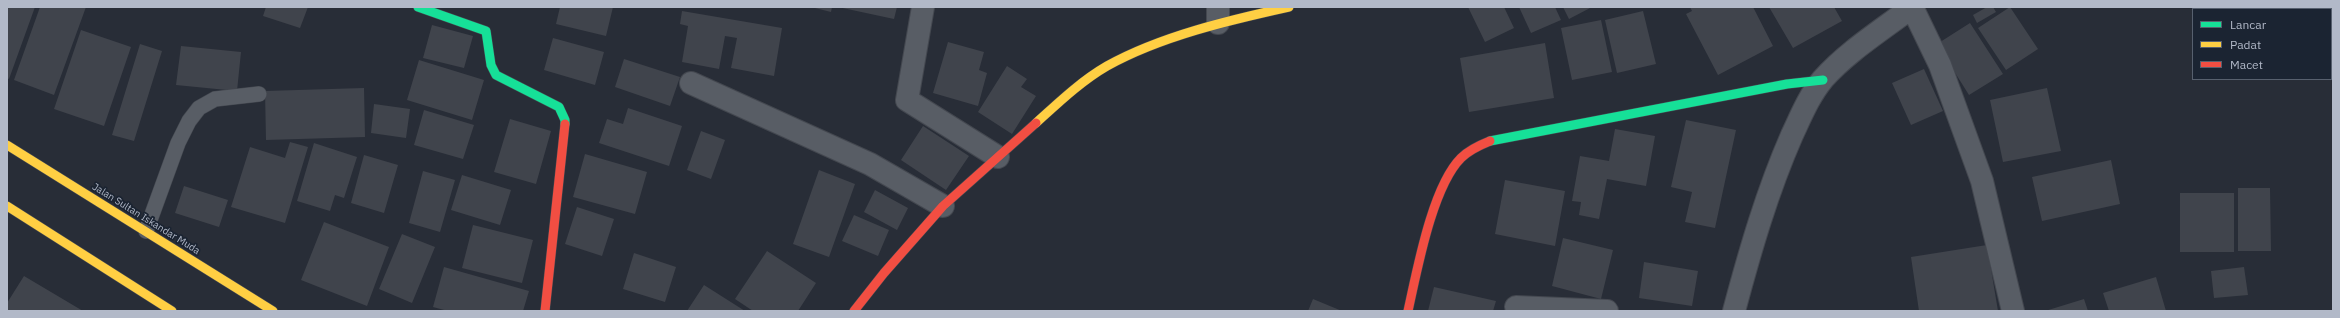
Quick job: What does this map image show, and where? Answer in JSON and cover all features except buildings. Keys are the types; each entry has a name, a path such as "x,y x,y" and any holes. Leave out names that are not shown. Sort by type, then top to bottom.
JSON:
{"main road":[{"path":"418,7 422,10 486,31 491,66 496,75 552,102 559,107 565,120 545,311"},
{"path":"854,311 943,206 1070,93 1107,66 1218,15 1289,7"},
{"path":"1408,311 1437,205 1448,178 1459,159 1474,148 1495,139 1787,84 1822,80"},
{"name":"Jalan Sultan Iskandar Muda","path":"7,145 273,311"},
{"path":"7,206 172,311"}],"street":[{"path":"923,7 907,100 998,157"},
{"path":"1734,311 1754,236 1786,149 1807,102 1822,80 1846,56 1912,7 1940,65 1982,181 2013,311"},
{"path":"691,83 870,164 943,206"},
{"path":"1516,307 1607,311"}],"lane":[{"path":"146,231 178,143 189,121 199,108 215,99 259,94"}],"traffic: fast":[{"path":"418,7 486,31 491,65 496,75 559,107 565,120 565,124"},
{"path":"1490,141 1787,84 1823,80"}],"traffic: slow":[{"path":"1036,123 1088,78 1128,55 1196,30 1243,17 1289,7"},
{"path":"7,145 273,311"},
{"path":"7,206 172,311"}],"traffic: jam":[{"path":"854,311 884,273 943,206 1036,123"},
{"path":"545,311 565,124"},
{"path":"1408,311 1427,230 1442,189 1451,171 1461,158 1471,150 1490,141"}]}
